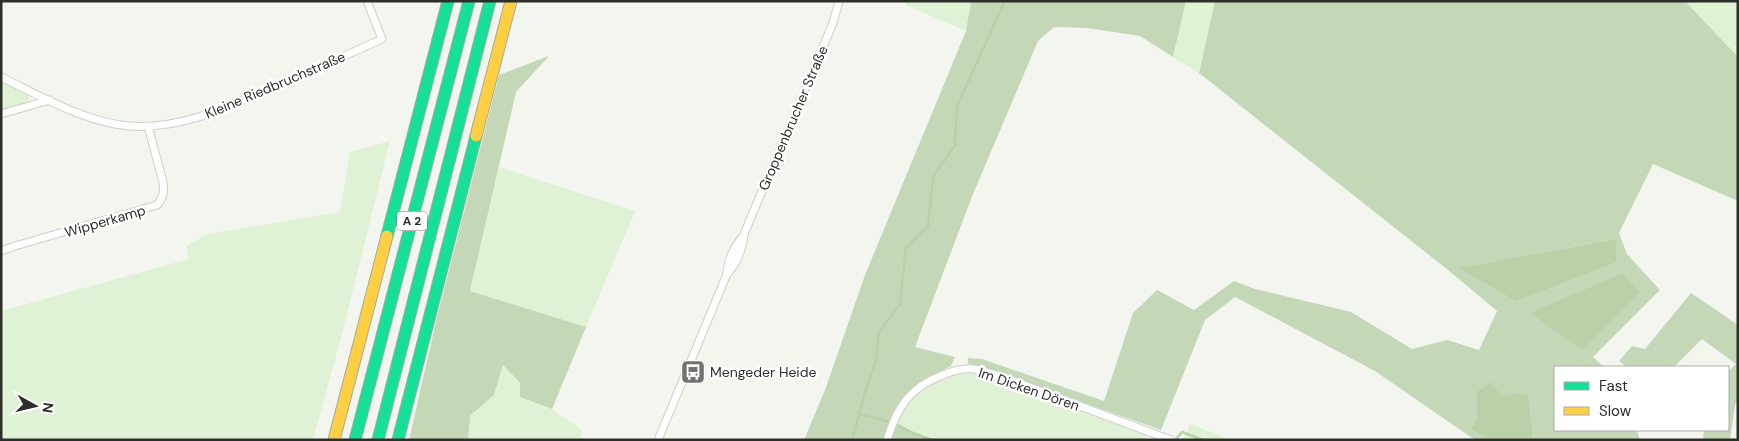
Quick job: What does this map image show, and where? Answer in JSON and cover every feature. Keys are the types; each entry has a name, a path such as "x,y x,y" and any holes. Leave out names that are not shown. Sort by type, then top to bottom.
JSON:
{"highway":[{"path":"334,440 448,1"},
{"name":"A 2","path":"355,440 469,1"},
{"name":"A 2","path":"378,440 490,1"},
{"path":"398,440 511,1"}],"street":[{"name":"Kleine Riedbruchstraße","path":"1,77 76,112 102,120 128,126 176,124 219,111 382,39 367,1"},
{"name":"Groppenbrucher Straße","path":"658,440 727,274 728,263 734,246 744,234 832,23 839,1"},
{"path":"1,114 50,100"},
{"name":"Wipperkamp","path":"1,252 15,246 158,205 164,191 163,182 148,126"},
{"name":"Im Dicken Dören","path":"888,440 892,423 900,409 910,395 920,386 931,379 952,371 974,369 1000,376 1171,440"}],"shaded area":[{"path":"906,1 971,1 966,31 906,5"},
{"path":"971,1 1186,1 1173,57 1140,36 1087,28 1054,27 1038,41 973,194 915,347 955,357 951,366 914,388 901,402 889,422 937,440 804,440 825,390 865,275 966,31"},
{"path":"1186,1 1215,1 1199,73 1173,57"},
{"path":"1215,1 1685,1 1738,57 1738,201 1653,164 1619,233 1627,254 1660,290 1593,357 1603,366 1554,366 1554,431 1637,431 1640,440 1532,440 1533,433 1528,394 1516,393 1502,398 1477,392 1477,418 1471,429 1487,440 1475,440 1375,371 1235,297 1205,320 1161,430 999,373 968,364 968,358 982,359 1104,401 1133,313 1157,290 1194,310 1234,281 1255,289 1351,312 1412,349 1447,340 1479,350 1497,311 1199,73","holes":["1616,239 1616,262 1460,268"]},
{"path":"1685,1 1738,1 1738,57"},
{"path":"549,56 516,92 470,291 586,327 552,409 520,397 520,383 503,365 494,395 470,416 468,440 409,440 437,317 499,75"},
{"path":"1,81 26,92 29,97 28,103 1,112"},
{"path":"390,141 341,338 313,440 1,440 1,311 189,259 186,246 208,234 340,212 350,152"},
{"path":"499,167 635,211 586,327 470,291"},
{"path":"1616,239 1616,262 1516,301 1459,268"},
{"path":"1623,273 1640,293 1583,350 1530,313"},
{"path":"1691,293 1738,325 1738,399 1735,405 1730,440 1703,440 1704,431 1729,431 1729,371 1736,364 1702,339 1675,366 1626,366 1619,361 1632,346 1645,349"},
{"path":"503,365 520,384 520,397 552,409 582,430 581,440 468,440 470,416 494,395"},
{"path":"978,368 1149,431 1145,440 937,440 893,424 913,393 938,378"},
{"path":"1491,382 1502,397 1516,393 1528,394 1533,433 1532,440 1487,440 1471,429 1477,418 1477,392"},
{"path":"1190,424 1232,440 1183,440"}],"waterway":[{"path":"852,440 876,360 879,332 900,304 906,248 928,226 933,177 955,145 957,106 1005,1"},
{"path":"859,414 890,422"},
{"path":"896,424 930,440"},
{"path":"1177,438 1182,432 1203,440"}],"traffic: fast":[{"path":"387,236 448,1"},
{"path":"355,440 469,1"},
{"path":"378,440 490,1"},
{"path":"398,440 476,136"}],"traffic: slow":[{"path":"476,136 511,1"},
{"path":"334,440 387,236"}],"place":[{"name":"Mengeder Heide","path":"693,372"}]}
